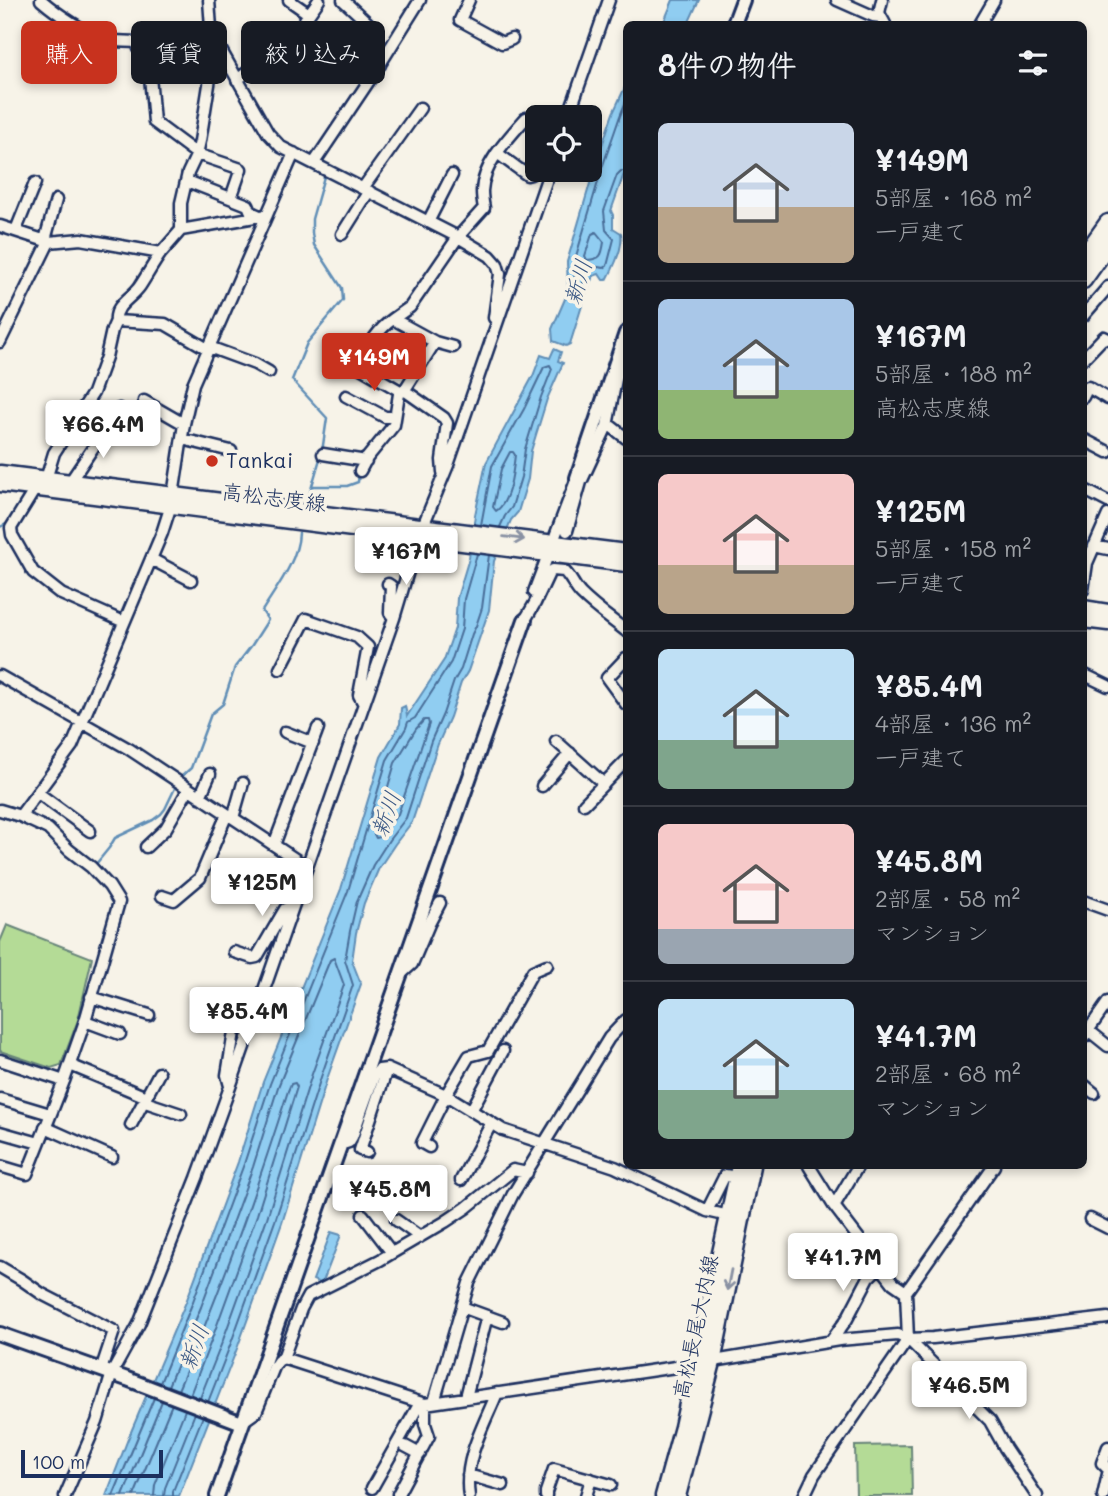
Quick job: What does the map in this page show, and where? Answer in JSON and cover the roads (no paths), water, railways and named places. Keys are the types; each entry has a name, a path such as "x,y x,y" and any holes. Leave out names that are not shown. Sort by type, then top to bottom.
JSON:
{"main road":[{"path":"1087,252 1108,223"},
{"path":"1087,274 1108,245"},
{"name":"高松志度線","path":"0,473 40,484 425,533 550,555 623,564"},
{"name":"高松志度線","path":"0,484 70,482 172,501"},
{"name":"高松志度線","path":"550,555 623,552"},
{"path":"1087,609 1108,612"},
{"path":"1087,620 1108,623"},
{"name":"高松長尾大内線","path":"664,1496 704,1363 751,1169"},
{"name":"高松長尾大内線","path":"677,1496 738,1171"}],"street":[{"path":"41,0 57,13 99,37 110,41 136,43 149,76 154,122 197,154 241,169 231,198"},
{"path":"209,0 210,21"},
{"path":"289,0 309,14"},
{"path":"237,80 292,38 319,0"},
{"path":"343,0 366,21"},
{"path":"385,57 420,0"},
{"path":"469,0 460,20 502,43 512,39"},
{"path":"572,105 609,0"},
{"path":"735,21 743,0"},
{"path":"837,0 883,21"},
{"path":"882,0 879,13 883,21"},
{"path":"980,0 992,3 982,21"},
{"path":"227,61 268,133 281,147 490,256 497,264 500,274 493,322 495,326"},
{"path":"181,230 181,203 201,141 210,84"},
{"path":"314,163 367,84"},
{"path":"342,234 366,189 420,108"},
{"path":"443,476 442,460 447,423 444,418 403,391 357,366 384,326 410,307 458,237 484,208 484,181 497,153 525,119"},
{"path":"20,816 72,746 162,533 172,501 193,384 264,216 294,153"},
{"path":"497,153 525,174"},
{"path":"428,222 452,175"},
{"path":"187,181 248,205 251,212 264,216"},
{"path":"106,1372 139,1324 197,1178 546,182"},
{"path":"16,230 35,183"},
{"path":"0,342 47,241 56,201"},
{"path":"124,622 61,594 33,572 12,536 11,528 40,484 54,453 93,393 106,357 115,316 121,305 139,288 161,253 181,230 264,216"},
{"path":"0,226 47,241 81,239 161,253"},
{"path":"1087,311 1108,287"},
{"path":"393,319 435,342 453,347"},
{"path":"116,321 165,324 206,348 255,364 269,372"},
{"path":"1087,355 1106,336"},
{"path":"360,471 394,425 399,394 435,342"},
{"path":"216,1496 525,620 579,479 623,342"},
{"path":"567,531 579,479 607,426 616,379 623,363"},
{"path":"1087,390 1108,399"},
{"path":"346,396 385,417 394,417"},
{"path":"144,401 184,424"},
{"path":"70,482 119,409 132,417"},
{"path":"607,426 623,436"},
{"path":"182,439 231,451"},
{"path":"1087,441 1108,452"},
{"path":"323,454 366,461"},
{"path":"1087,491 1108,502"},
{"path":"1087,563 1108,515"},
{"path":"0,527 13,524"},
{"path":"1094,546 1108,549"},
{"path":"525,620 549,573 550,555"},
{"path":"550,555 594,607 623,629"},
{"path":"151,558 191,580"},
{"path":"388,584 391,586 390,613 394,618"},
{"path":"280,669 306,619 357,637 368,647 359,695 364,704"},
{"path":"623,661 607,678 623,700"},
{"path":"0,676 129,749 307,867"},
{"path":"1087,676 1108,686"},
{"path":"274,845 318,729"},
{"path":"285,732 313,743"},
{"path":"556,741 604,784"},
{"path":"542,786 569,753"},
{"path":"584,804 623,764"},
{"path":"200,797 210,775"},
{"path":"162,896 174,900 200,878 243,783"},
{"path":"146,847 166,828 188,790"},
{"path":"38,793 90,831"},
{"path":"0,810 48,829 91,867 109,886 119,902 85,1021 27,1174 0,1166"},
{"path":"1087,902 1108,910"},
{"path":"401,973 412,964 440,904"},
{"path":"234,952 257,957 285,909 293,905"},
{"path":"429,1147 422,1143 446,1095 470,1056 488,1051 533,971 547,965"},
{"path":"92,997 149,1015"},
{"path":"1087,1029 1108,1002"},
{"path":"230,1016 234,1032 227,1075 230,1087"},
{"path":"85,1021 120,1034"},
{"path":"372,1488 427,1403 469,1283 513,1194 609,1038 623,1024"},
{"path":"1087,1031 1108,1046"},
{"path":"471,1111 503,1051"},
{"path":"0,1060 64,1081"},
{"path":"70,1065 144,1096 148,1102 181,1114"},
{"path":"342,1142 349,1142 352,1137 374,1076 379,1070 387,1069 446,1095 503,1130 615,1167 707,1211 729,1216"},
{"path":"367,1152 360,1150 387,1069"},
{"path":"131,1125 159,1073"},
{"path":"1087,1087 1094,1093"},
{"path":"0,1099 50,1114"},
{"path":"461,1180 477,1161 491,1124"},
{"path":"45,1127 112,1157"},
{"path":"0,1132 39,1143"},
{"path":"811,1169 834,1206 892,1283 906,1292"},
{"path":"834,1206 856,1169"},
{"path":"804,1496 814,1475 908,1339 906,1292 992,1169"},
{"path":"283,1359 307,1296 420,1237 466,1208 513,1171 527,1173"},
{"path":"707,1211 725,1175 738,1171"},
{"path":"363,1215 391,1253"},
{"path":"1090,1219 1108,1227"},
{"path":"396,1220 420,1237"},
{"path":"831,1341 869,1277 880,1266"},
{"path":"0,1267 42,1294 114,1331 97,1422 65,1496"},
{"path":"462,1307 503,1322"},
{"path":"466,1397 487,1316"},
{"path":"908,1339 1108,1318"},
{"path":"0,1334 127,1378 241,1422"},
{"path":"241,1422 256,1412 274,1367 283,1359 427,1403 704,1363 831,1341 898,1335 908,1339 990,1421 1037,1496"},
{"path":"469,1496 468,1475 473,1452 497,1393"},
{"path":"396,1493 429,1436 425,1424 427,1403"},
{"path":"405,1446 420,1454"},
{"path":"1103,1496 1108,1472 1102,1463 1108,1447"},
{"path":"546,1496 554,1469 611,1485"},
{"path":"468,1475 503,1485"},
{"path":"586,1496 591,1479"}],"water":[{"path":"673,0 699,0 689,21 664,21"},
{"name":"新川","path":"623,91 623,177 611,211 613,228 621,233 620,251 607,280 603,280 599,274 593,276 570,344 566,346 553,341 552,329 568,292 567,262 590,182 602,182 602,145"},
{"name":"新川","path":"554,349 561,352 558,361 563,363 547,399 531,451 528,479 518,512 511,520 494,561 489,610 438,744 412,822 379,868 364,903 352,961 361,984 238,1346 179,1496 106,1496 186,1302 238,1162 263,1082 341,889 381,757 400,724 401,708 405,706 407,716 444,660 455,628 457,598 469,558 486,463 533,376 541,355 550,358"},
{"path":"331,1232 341,1235 322,1284 313,1280"}],"waterway":[{"path":"309,496 322,452 327,418 292,380 307,343 343,300 342,288 314,245 312,233 312,219 325,173"},
{"path":"312,486 347,486 358,482 359,473"},
{"path":"0,527 12,521"},
{"path":"181,777 191,768 211,714 223,704 235,667 268,620 262,611 291,564 299,533"},
{"path":"96,864 115,838 161,814 176,786"},
{"path":"106,929 112,898"}],"place":[{"name":"Tankai","path":"212,461"}]}
